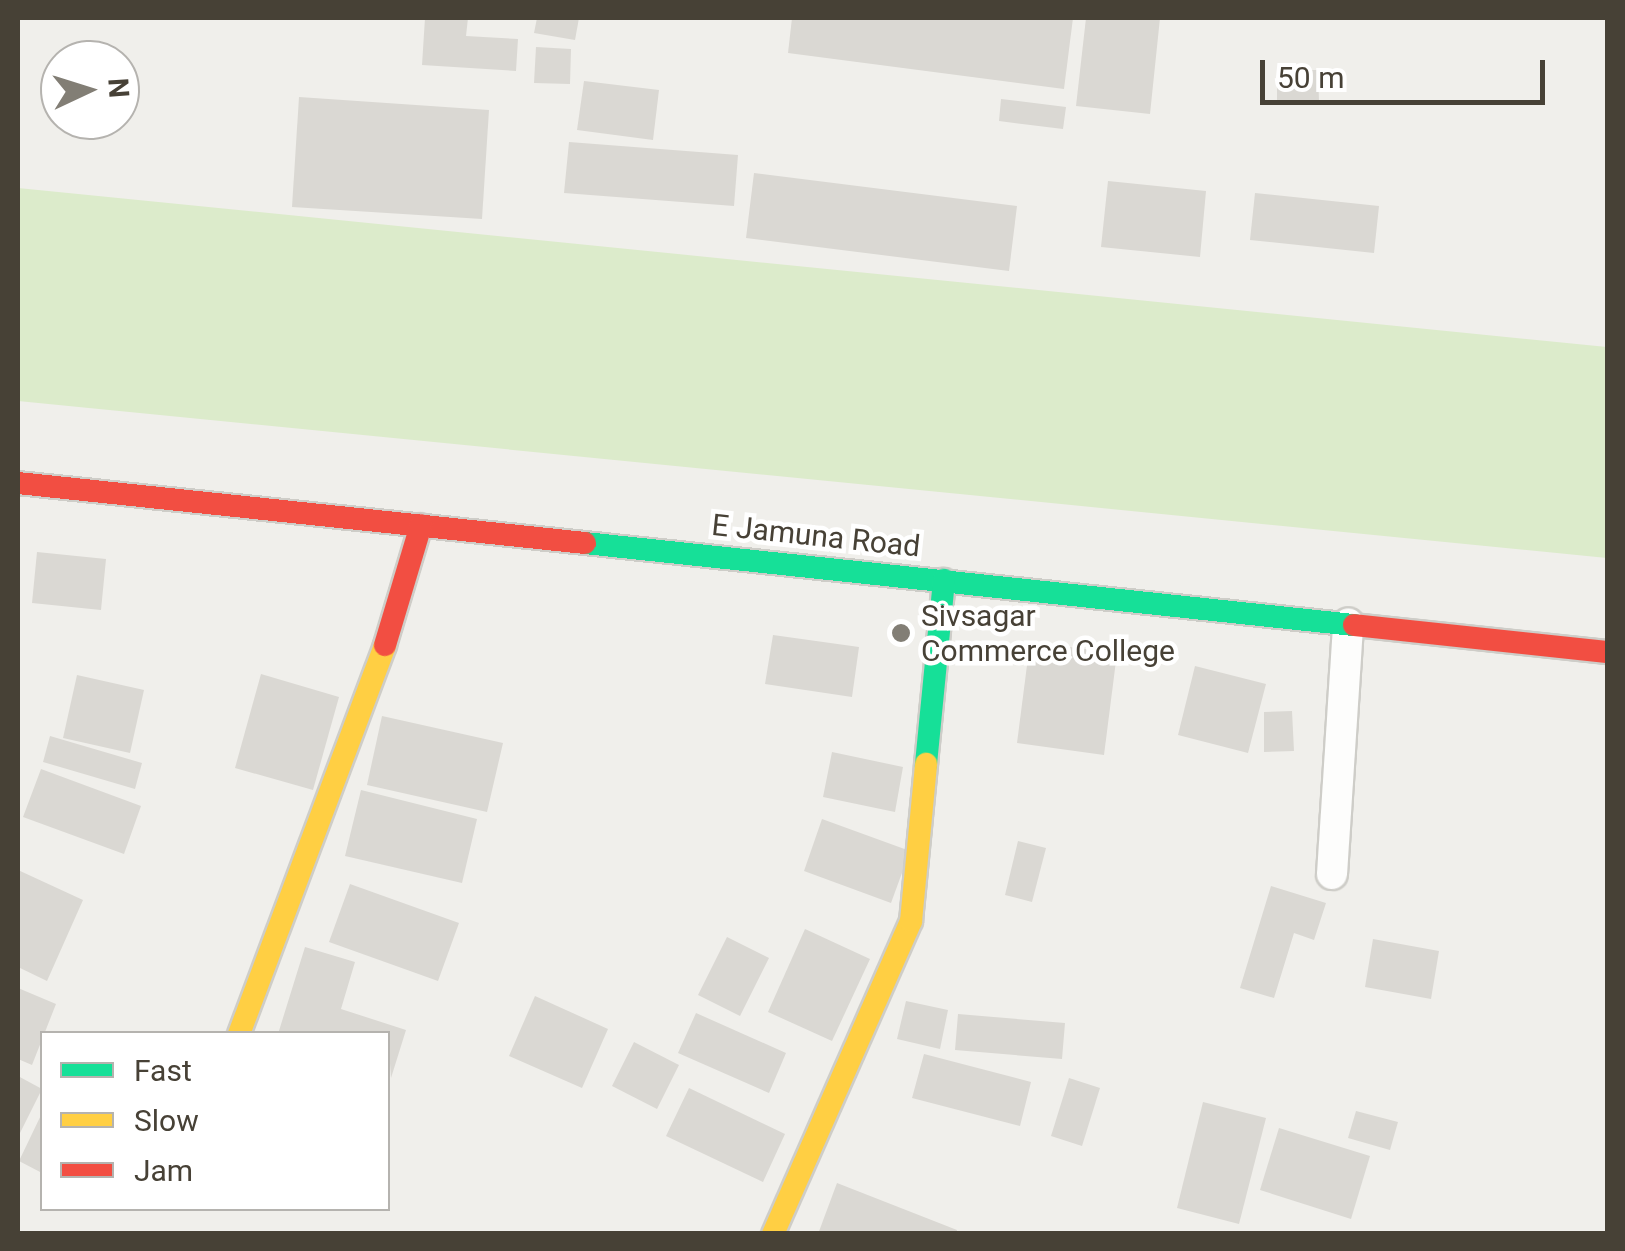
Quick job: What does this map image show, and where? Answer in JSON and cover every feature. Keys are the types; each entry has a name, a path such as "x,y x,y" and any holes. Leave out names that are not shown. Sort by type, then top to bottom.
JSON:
{"street":[{"name":"E Jamuna Road","path":"18,483 1608,652"},
{"path":"240,1031 369,698 420,525"},
{"path":"773,1234 912,921 944,580"},
{"path":"1332,874 1348,624"}],"green space":[{"path":"18,188 1607,347 1607,558 18,401"}],"building":[{"path":"425,18 468,18 466,36 518,39 516,71 422,65"},
{"path":"537,18 579,18 575,40 534,33"},
{"path":"792,18 1073,18 1064,89 788,53"},
{"path":"1086,18 1160,18 1150,114 1076,106"},
{"path":"536,47 571,49 570,84 534,83"},
{"path":"1277,70 1318,70 1319,102 1277,102"},
{"path":"584,81 659,90 653,140 577,130"},
{"path":"299,97 489,110 482,219 292,207"},
{"path":"1001,99 1066,107 1063,129 999,121"},
{"path":"569,142 738,155 734,206 564,193"},
{"path":"754,173 1017,206 1009,271 746,238"},
{"path":"1108,181 1206,191 1200,257 1101,247"},
{"path":"1255,193 1379,206 1374,253 1250,240"},
{"path":"37,552 106,559 101,610 32,603"},
{"path":"773,635 859,647 852,697 765,684"},
{"path":"1030,642 1117,653 1104,755 1017,743"},
{"path":"1195,666 1266,684 1248,753 1178,735"},
{"path":"261,674 339,697 313,790 235,768"},
{"path":"77,675 144,690 130,753 63,738"},
{"path":"1292,711 1294,751 1264,752 1264,712"},
{"path":"382,716 503,743 487,812 367,785"},
{"path":"50,736 142,763 135,789 43,762"},
{"path":"832,752 903,767 895,812 823,797"},
{"path":"41,769 141,806 124,854 23,817"},
{"path":"361,790 477,819 462,883 345,856"},
{"path":"822,819 910,851 891,903 804,871"},
{"path":"1018,841 1046,848 1032,902 1005,895"},
{"path":"18,870 83,900 47,981 18,967"},
{"path":"350,884 459,923 438,981 329,942"},
{"path":"1271,886 1326,903 1314,940 1294,933 1274,998 1240,988"},
{"path":"805,929 870,959 832,1041 768,1012"},
{"path":"727,937 769,958 740,1016 698,995"},
{"path":"1373,939 1439,951 1431,999 1365,987"},
{"path":"305,947 355,962 341,1009 406,1030 391,1078 390,1031 279,1031"},
{"path":"18,988 56,1004 45,1031 40,1031 40,1045 32,1065 18,1059"},
{"path":"535,996 608,1029 582,1088 509,1056"},
{"path":"906,1001 948,1010 940,1049 897,1039"},
{"path":"696,1013 786,1053 769,1093 678,1053"},
{"path":"958,1014 1065,1023 1062,1059 955,1050"},
{"path":"634,1042 679,1065 657,1109 612,1086"},
{"path":"924,1054 1031,1082 1020,1126 912,1098"},
{"path":"18,1076 40,1088 40,1093 18,1137"},
{"path":"1069,1078 1100,1088 1082,1146 1051,1136"},
{"path":"689,1088 785,1134 763,1182 666,1136"},
{"path":"1203,1102 1266,1118 1239,1224 1177,1208"},
{"path":"1356,1111 1398,1122 1390,1150 1348,1138"},
{"path":"40,1117 40,1172 19,1161"},
{"path":"1279,1128 1370,1156 1351,1219 1260,1190"},
{"path":"837,1183 957,1230 956,1234 818,1234"}],"traffic: fast":[{"path":"585,543 1354,625"},
{"path":"926,764 944,580"}],"traffic: slow":[{"path":"240,1031 385,645"},
{"path":"773,1234 911,921 926,764"}],"traffic: jam":[{"path":"18,483 585,543"},
{"path":"385,645 421,525"},
{"path":"1354,625 1608,652"}],"place":[{"name":"Sivsagar Commerce College","path":"901,633"}]}
